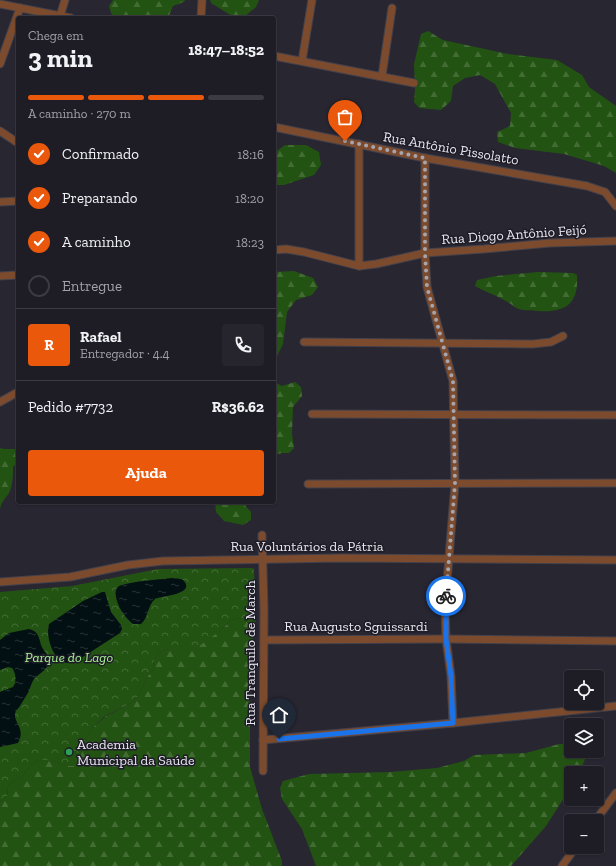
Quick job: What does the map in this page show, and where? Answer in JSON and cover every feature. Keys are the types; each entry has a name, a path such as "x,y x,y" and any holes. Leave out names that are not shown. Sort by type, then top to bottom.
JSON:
{"street":[{"path":"0,4 60,16 65,0"},
{"path":"201,16 202,0"},
{"path":"302,61 312,0"},
{"path":"17,16 20,8"},
{"path":"382,76 392,8"},
{"path":"0,64 16,19"},
{"path":"276,56 414,83"},
{"name":"Rua Antônio Pissolatto","path":"276,127 425,158 587,186 605,192 616,206"},
{"path":"0,131 16,142"},
{"path":"359,144 359,266"},
{"path":"425,158 425,253 427,287 453,381 455,484 445,606 446,639 451,676 453,723"},
{"path":"0,202 16,201"},
{"name":"Rua Diogo Antônio Feijó","path":"276,250 286,249 304,252 359,266 376,264 425,253 550,243 616,241"},
{"path":"0,276 16,275"},
{"path":"304,342 533,344 551,342 563,336"},
{"path":"0,402 16,393"},
{"path":"312,414 616,415"},
{"path":"308,484 616,483"},
{"name":"Rua Tranquilo de March","path":"262,536 264,640 263,771"},
{"name":"Rua Voluntários da Pátria","path":"0,582 70,577 128,565 163,561 341,558 448,560 616,560"},
{"name":"Rua Augusto Sguissardi","path":"264,640 446,639 616,641"},
{"path":"263,740 453,723 616,706"},
{"path":"600,814 616,793"},
{"path":"562,866 571,854"}],"green space":[{"path":"113,0 185,0 184,2 173,6 169,16 112,16 109,6"},
{"path":"210,0 259,0 256,7 245,16 232,16 211,3"},
{"path":"428,31 443,40 508,54 557,60 582,75 589,87 616,106 616,173 604,166 564,154 515,148 498,142 497,132 510,126 511,113 495,84 480,75 465,78 453,86 451,101 441,110 419,108 414,102 414,64 421,34"},
{"path":"285,145 306,145 319,152 321,165 314,175 284,185 276,185 276,152"},
{"path":"294,271 313,278 318,287 312,295 296,300 287,312 283,344 276,358 276,272"},
{"path":"538,272 573,273 577,275 576,293 573,300 563,308 556,310 521,310 475,286 477,280 496,276"},
{"path":"295,382 301,387 302,396 293,407 292,434 294,448 289,453 276,454 276,383 282,386"},
{"path":"0,448 16,449 16,464 13,467 11,487 2,503 0,510"},
{"path":"215,504 244,504 251,512 251,520 243,525 224,521 216,512"},
{"name":"Parque do Lago","path":"158,569 254,569 256,622 248,623 241,618 231,620 220,631 202,644 187,649 169,649 159,652 154,660 153,670 147,677 139,695 133,702 105,716 91,729 83,745 80,760 74,766 65,766 51,760 38,760 30,766 22,776 14,780 8,787 7,797 0,802 0,592 72,586"},
{"path":"241,618 248,623 254,641 250,701 250,767 262,809 282,861 282,866 0,866 0,802 7,797 8,787 14,780 22,776 30,766 38,760 51,760 66,766 80,760 83,745 91,729 106,716 133,702 139,695 147,677 153,670 154,660 159,652 169,649 187,649 220,631 231,620"},
{"path":"564,744 564,758 586,758 582,766 564,766 564,798 546,826 511,866 316,866 302,829 282,799 280,788 283,781 309,774 390,772 437,768 464,761 474,755 526,753"}],"water":[{"path":"172,578 183,580 186,586 185,589 175,594 155,599 141,624 133,624 118,605 116,592 117,588 121,585"},
{"path":"105,592 111,612 121,625 122,629 120,633 75,662 68,663 62,661 57,657 50,644 48,630 49,624 83,601"},
{"path":"29,629 38,635 41,645 48,657 49,664 34,679 27,694 15,713 21,734 18,743 0,747 0,692 13,687 16,678 12,668 8,667 0,670 0,640 9,633"}],"way so far":[{"path":"345,141 425,158 425,253 427,287 453,381 455,484 446,596"}],"place":[{"name":"Academia Municipal da Saúde","path":"69,752"}],"route":[{"path":"279,739 453,723 451,676 446,639 446,596"}]}
